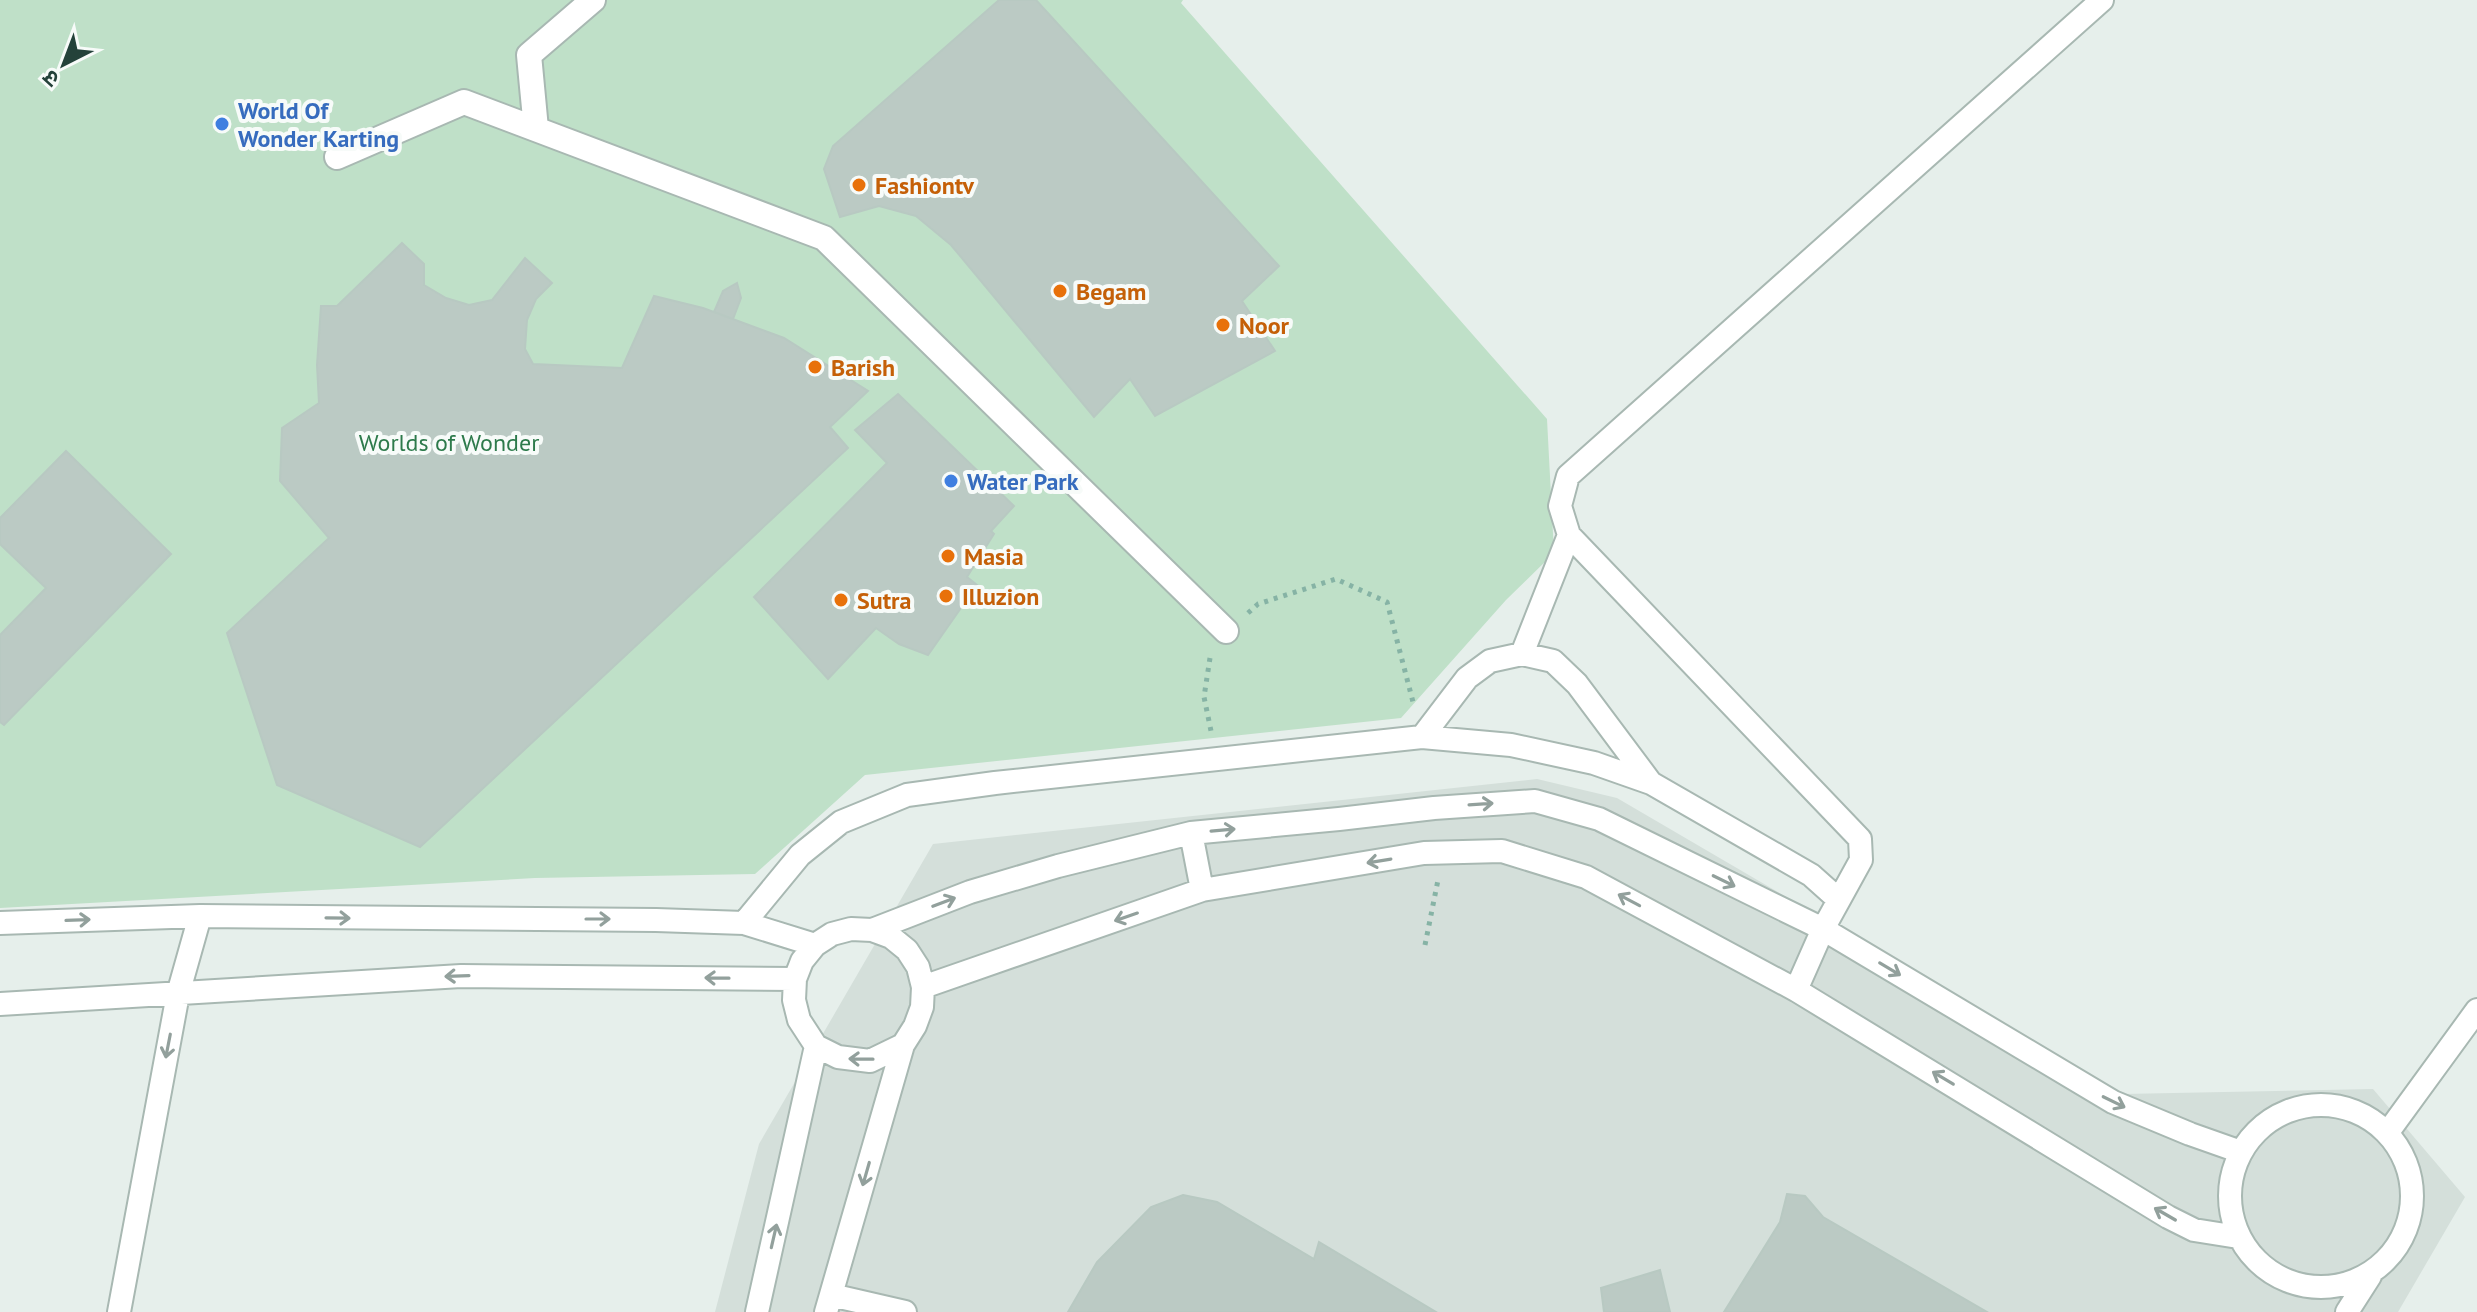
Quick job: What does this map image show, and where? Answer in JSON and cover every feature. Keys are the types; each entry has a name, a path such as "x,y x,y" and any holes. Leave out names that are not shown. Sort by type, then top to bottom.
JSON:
{"street":[{"path":"536,129 529,55 593,0"},
{"path":"337,157 464,102 824,238 1226,631"}],"lane":[{"path":"1796,990 1823,929 1861,860 1860,839 1569,535 1560,506 1568,476 2102,0"},
{"path":"1522,654 1569,535"},
{"path":"1422,737 1467,678 1490,661 1522,654 1553,661 1577,684 1651,783"},
{"path":"744,923 800,855 841,822 907,795 1422,737 1511,745 1594,763 1651,783 1811,875 1839,900"},
{"path":"872,930 970,892 1058,866 1191,833 1535,801 1599,819 1823,929 2113,1102 2241,1152"},
{"path":"1191,833 1202,890"},
{"path":"923,987 1202,890 1424,853 1502,851 1586,877 1796,990 2168,1217 2194,1230 2238,1237"},
{"path":"119,1312 178,994 200,916"},
{"path":"0,923 200,916 656,920 744,923 815,945"},
{"path":"903,1045 870,1061 838,1057 816,1046 799,1020 794,1000 795,979 802,961 815,945 832,934 851,929 872,930 891,937 907,950 918,967 923,987 922,1007 903,1045 828,1304 905,1312"},
{"path":"0,1004 461,976 795,979"},
{"path":"2388,1132 2477,1010"},
{"path":"757,1312 816,1046"},
{"path":"2347,1312 2370,1276 2401,1245 2414,1204 2407,1161 2388,1132 2342,1106 2298,1107 2269,1120 2241,1152 2232,1173 2230,1206 2238,1237 2258,1264 2285,1282 2329,1289 2370,1276"}],"path":[{"path":"1216,759 1204,697 1212,642 1258,604 1336,579 1387,602 1422,737"}],"shaded area":[{"path":"1537,779 1617,798 2123,1094 2373,1089 2465,1197 2398,1312 715,1312 759,1144 933,844"}],"green space":[{"name":"Worlds of Wonder","path":"0,0 1183,0 1181,3 1547,419 1554,553 1506,600 1401,718 865,775 755,874 535,878 0,908"}],"building":[{"path":"999,0 1036,0 1279,266 1242,301 1275,351 1155,416 1130,379 1094,417 951,245 916,216 879,206 840,217 824,169 833,146"},
{"path":"402,243 424,264 424,285 446,298 469,305 492,300 525,258 552,283 536,299 527,320 525,349 533,364 622,368 654,296 703,308 784,338 868,391 830,427 848,448 420,847 277,785 227,633 329,538 280,481 282,428 319,403 317,365 321,306 337,306"},
{"path":"737,283 741,298 733,319 714,312 723,291"},
{"path":"898,394 1014,506 991,531 994,534 967,577 977,585 928,655 899,644 876,628 828,679 754,597 887,463 855,430"},
{"path":"66,451 171,554 4,725 0,722 0,635 46,588 0,544 0,518"},
{"path":"1787,1194 1805,1196 1823,1217 1987,1312 1724,1312 1780,1222"},
{"path":"1183,1195 1217,1202 1314,1259 1319,1242 1436,1312 1068,1312 1097,1262 1151,1207"},
{"path":"1660,1270 1670,1312 1604,1312 1601,1288"}],"place":[{"name":"World Of Wonder Karting","path":"222,124"},
{"name":"Fashiontv","path":"859,185"},
{"name":"Begam","path":"1060,291"},
{"name":"Noor","path":"1223,325"},
{"name":"Barish","path":"815,367"},
{"name":"Water Park","path":"951,481"},
{"name":"Masia","path":"948,556"},
{"name":"Illuzion","path":"946,596"},
{"name":"Sutra","path":"841,600"}]}
